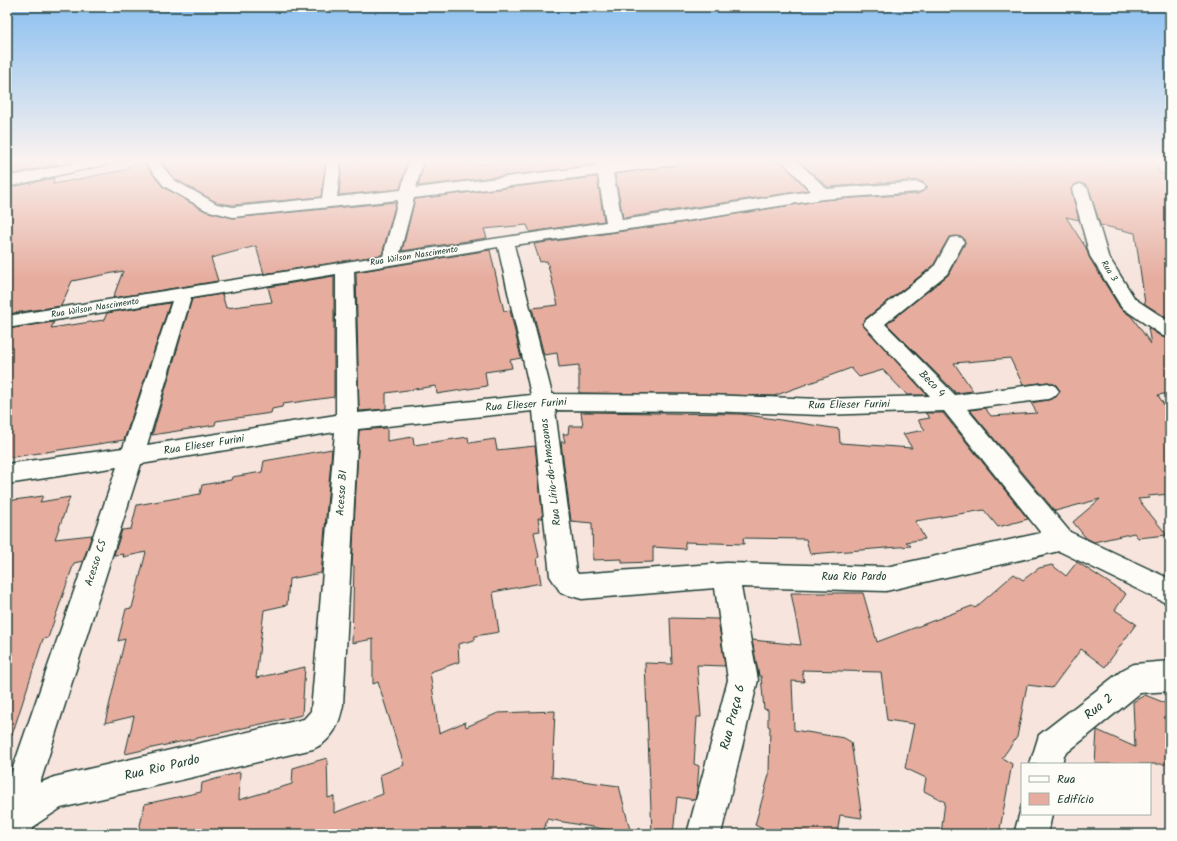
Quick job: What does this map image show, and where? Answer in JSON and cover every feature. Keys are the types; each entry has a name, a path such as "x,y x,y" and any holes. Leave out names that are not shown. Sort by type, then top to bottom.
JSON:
{"street":[{"path":"200,200 212,207 233,212 338,200"},
{"path":"390,260 406,200"},
{"path":"609,200 614,225"},
{"name":"Rua Wilson Nascimento","path":"7,322 505,241 686,216 784,200"},
{"name":"Rua 3","path":"1083,200 1099,256 1128,303 1170,331"},
{"name":"Rua Lírio-do-Amazonas","path":"505,241 543,402 563,576 570,584"},
{"name":"Beco 4","path":"956,242 941,270 873,324 950,403 1061,540"},
{"name":"Acesso B1","path":"325,719 328,705 347,422 345,267"},
{"name":"Acesso C5","path":"7,833 132,456 183,294"},
{"name":"Rua Elieser Furini","path":"7,474 347,422 543,402 706,403 822,407 950,403 1048,391"},
{"path":"1061,540 1170,592"},
{"name":"Rua Rio Pardo","path":"570,584 582,587 726,575 886,579 1061,540"},
{"name":"Rua Praça 6","path":"704,834 743,680 726,575"},
{"name":"Rua 2","path":"1046,763 1050,746 1134,679 1170,676"},
{"name":"Rua Rio Pardo","path":"7,833 26,811 54,793 313,733 325,719"},
{"path":"1031,834 1036,815"}],"building":[{"path":"7,200 186,200 205,211 233,218 396,202 382,255 264,274 256,246 211,258 218,281 113,298 123,271 72,281 61,306 7,314"},
{"path":"213,200 285,200 233,205 218,203"},
{"path":"415,200 601,200 604,221 530,232 527,225 484,229 487,238 402,251"},
{"path":"620,200 740,200 623,218"},
{"path":"821,200 1074,200 1079,220 1066,217 1086,248 1089,257 1120,308 1132,317 1151,344 1148,328 1162,337 1170,338 1170,393 1158,395 1170,415 1170,494 1148,496 1150,498 1138,499 1167,535 1138,538 1134,533 1094,542 1086,538 1073,522 1100,499 1055,511 970,410 985,408 991,416 1037,413 1031,403 1056,397 1060,391 1056,385 1048,382 1023,385 1010,358 954,363 973,391 956,393 887,324 948,275 965,243 962,237 949,237 933,266 865,319 862,324 927,395 907,395 883,370 859,377 851,368 774,396 579,393 579,365 559,367 557,353 544,355 532,308 558,305 547,261 540,262 534,244"},
{"path":"1092,200 1170,200 1170,320 1145,304 1135,233 1100,225"},
{"path":"490,250 504,311 510,310 521,358 510,360 512,368 485,372 487,386 437,394 436,386 386,393 386,409 359,411 356,272"},
{"path":"334,276 334,397 283,404 282,407 272,409 271,413 216,421 215,425 152,435 192,299 222,294 226,308 272,302 268,287"},
{"path":"170,303 124,440 7,458 7,329 54,322 51,328 104,320 107,313"},
{"path":"581,412 741,414 839,429 840,443 912,448 903,434 925,430 918,420 930,418 925,413 943,413 1028,519 998,527 984,510 915,521 925,539 906,542 911,546 810,554 806,539 743,538 744,544 685,542 685,549 653,547 653,562 622,563 622,559 593,560 592,523 571,521 561,442 565,442 563,434 568,434 569,426 583,426"},
{"path":"387,428 387,441 413,437 414,445 468,437 469,443 495,439 497,450 535,446 543,518 538,518 540,531 534,532 539,557 537,558 541,583 493,592 499,632 475,636 475,640 458,644 459,662 430,672 439,733 465,722 466,727 498,713 555,711 552,777 619,786 631,834 547,819 543,834 138,834 145,804 201,792 202,783 240,772 239,800 292,784 293,768 327,758 328,798 334,796 334,813 383,794 380,775 404,765 378,682 373,684 373,639 352,643 354,566 352,566 359,430"},
{"path":"332,449 321,573 289,579 287,605 264,610 256,678 305,667 302,715 125,754 134,716 105,723 125,639 118,641 126,609 132,608 146,552 123,557 124,554 114,555 122,530 131,529 137,505 200,494 202,485 231,480 232,477 262,472 264,461"},
{"path":"43,496 40,502 70,497 55,539 92,535 83,561 74,563 48,638 43,639 12,735 7,734 7,501"},
{"path":"1077,562 1126,594 1115,610 1136,624 1105,667 1081,649 1052,688 1027,685 1017,737 1002,758 1012,764 999,834 941,834 945,802 924,791 926,778 905,768 914,724 887,720 881,672 802,670 804,682 792,681 794,730 844,738 851,742 862,818 840,815 837,834 772,834 755,825 769,775 770,727 768,726 768,710 764,709 761,676 759,676 752,640 801,645 791,593 863,593 877,642 972,606 975,608 1014,574 1023,580 1039,568 1052,565 1066,576"},
{"path":"670,618 718,619 725,666 697,665 701,717 697,717 694,764 699,766 695,800 677,797 673,834 652,834 645,663 672,664"},
{"path":"1145,695 1170,705 1170,764 1095,763 1097,730 1135,747 1133,702"}]}
